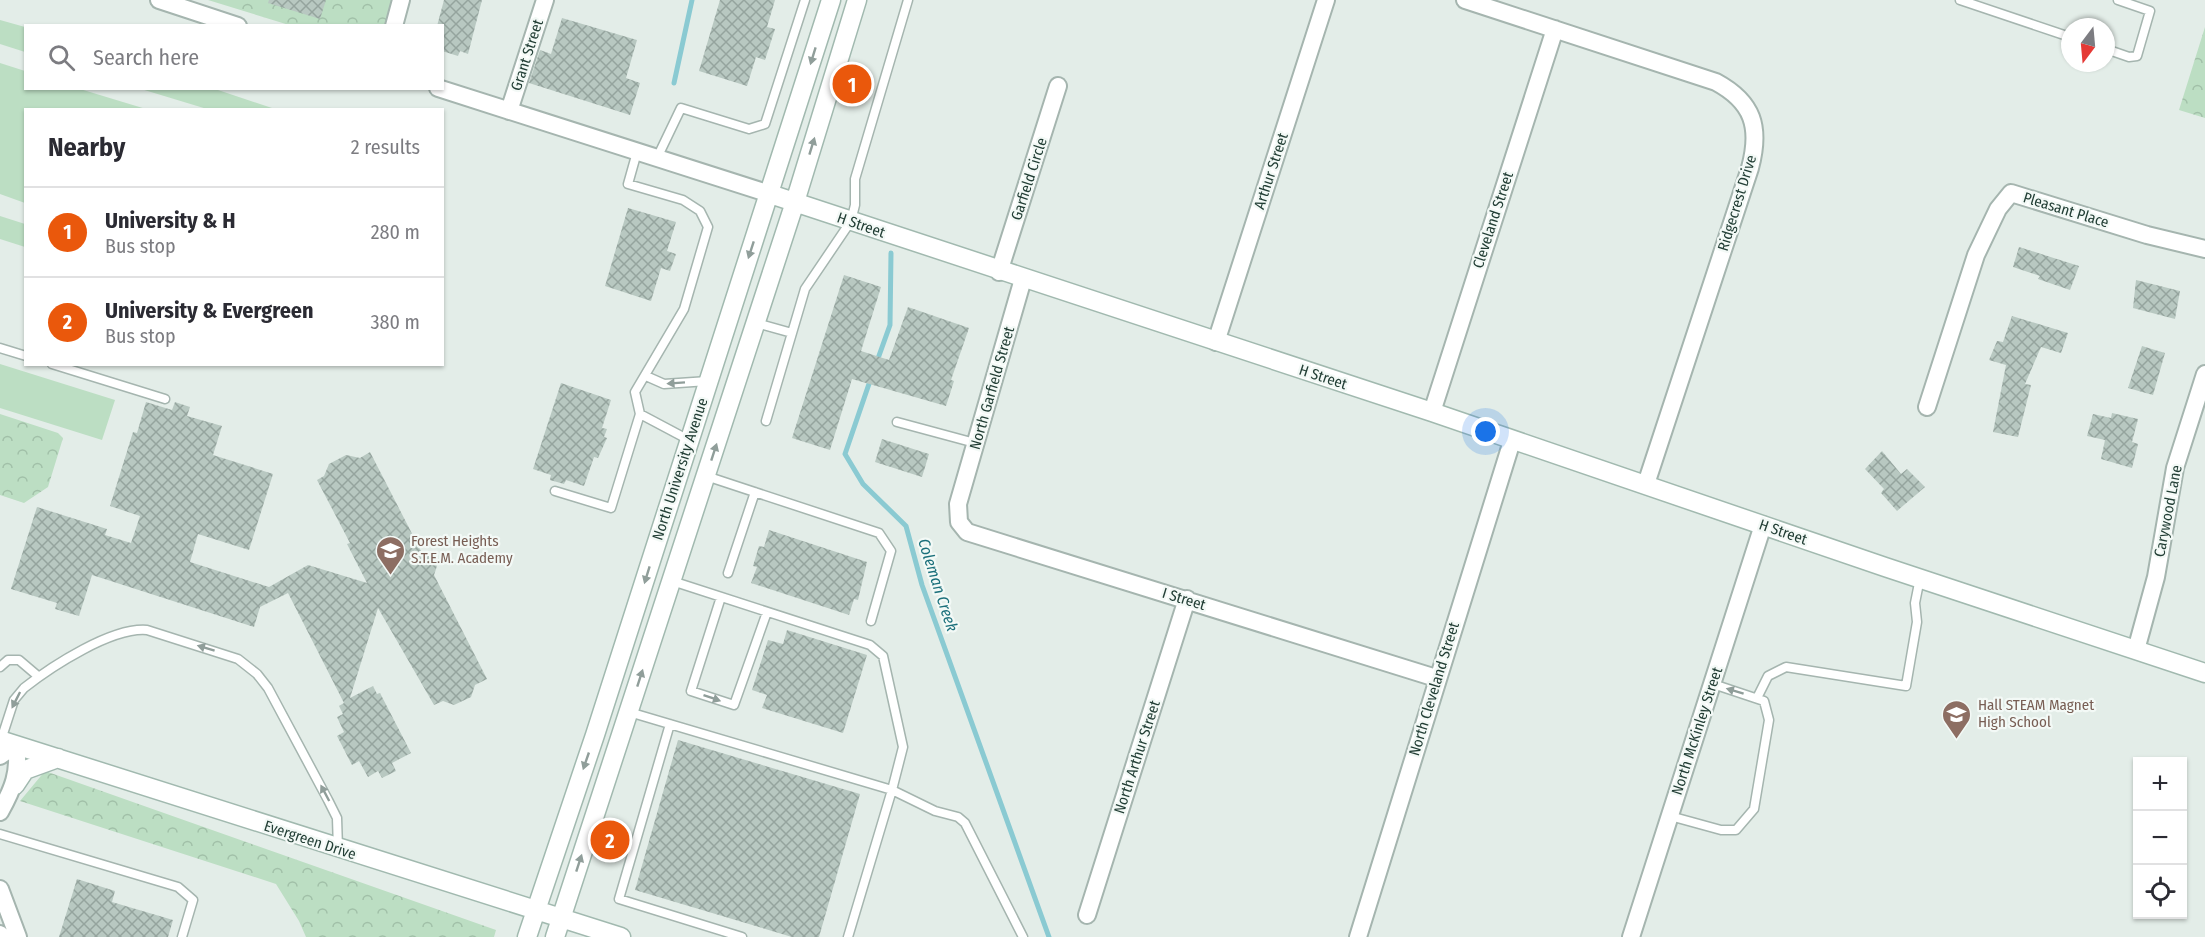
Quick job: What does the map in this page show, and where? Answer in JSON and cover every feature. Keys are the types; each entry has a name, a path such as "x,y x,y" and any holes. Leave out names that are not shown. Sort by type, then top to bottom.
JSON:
{"street":[{"path":"159,0 232,24"},
{"path":"395,24 401,0"},
{"name":"Grant Street","path":"509,111 546,0"},
{"name":"North University Avenue","path":"527,937 595,735 831,0"},
{"name":"North University Avenue","path":"555,937 795,202 857,0"},
{"name":"Arthur Street","path":"1216,342 1326,0"},
{"name":"Ridgecrest Drive","path":"1465,0 1716,82 1740,98 1754,125 1754,145 1750,168 1646,484"},
{"name":"Cleveland Street","path":"1432,412 1555,29"},
{"name":"Garfield Circle","path":"999,272 1058,86"},
{"name":"H Street","path":"444,90 795,202 999,272 1432,412 1512,441 2205,673"},
{"name":"Pleasant Place","path":"1926,407 1976,255 1998,209 2011,193 2147,235 2205,249"},
{"name":"North Garfield Street","path":"960,498 1023,279"},
{"name":"Carywood Lane","path":"2136,650 2156,577 2175,468 2205,374"},
{"name":"North Cleveland Street","path":"1359,937 1437,678 1512,441"},
{"name":"I Street","path":"960,498 957,513 959,522 967,532 975,536 1187,599 1437,678"},
{"name":"North McKinley Street","path":"1631,937 1763,525"},
{"name":"North Arthur Street","path":"1087,915 1187,599"},
{"path":"4,745 19,763 15,785"},
{"name":"Evergreen Drive","path":"4,745 58,758 338,849 621,937"},
{"path":"0,812 25,770 58,758"},
{"path":"0,889 18,937"}],"lane":[{"path":"657,159 681,108 749,129 765,124 805,0"},
{"path":"766,421 806,289 850,221 855,205 855,179 908,0"},
{"path":"1960,0 2061,34"},
{"path":"2115,52 2129,57 2137,56 2150,12 2118,0"},
{"path":"555,491 611,508 640,414 635,392 684,309 708,227 700,211 683,200 628,184 637,152"},
{"path":"756,323 792,333"},
{"path":"0,348 24,355"},
{"path":"58,366 165,399"},
{"path":"646,376 664,384 708,381"},
{"path":"640,414 689,440"},
{"path":"897,422 975,443"},
{"path":"706,476 879,533 891,551 871,621"},
{"path":"728,573 755,492"},
{"path":"1757,698 1768,676 1786,667 1906,686 1917,622 1915,603 1920,578"},
{"path":"672,581 870,645 884,656 903,747 848,937"},
{"path":"721,597 691,691 734,705 767,612"},
{"path":"4,745 19,693 39,677 113,635 137,629 238,659 248,666 268,688 328,800 337,818 338,849"},
{"path":"0,667 8,660 19,660 39,677"},
{"path":"1670,816 1721,830 1736,830 1754,809 1769,720 1764,701 1713,684"},
{"path":"629,712 892,790 935,812 958,818 965,823 1023,937"},
{"path":"670,724 619,899 742,937"},
{"path":"0,834 178,887 193,900 182,937"}],"green space":[{"path":"208,0 394,0 387,24 286,24"},
{"path":"0,20 24,27 24,52 0,44"},
{"path":"2205,27 2205,118 2179,110"},
{"path":"0,63 24,71 24,90 83,90 143,108 24,108 24,203 0,194"},
{"path":"144,90 218,90 272,108 204,108"},
{"path":"0,216 24,224 24,247 0,239"},
{"path":"0,364 115,400 102,440 0,408"},
{"path":"0,414 58,433 63,438 48,487 24,503 0,495"},
{"path":"45,771 496,930 494,937 306,937 276,884 20,801"}],"building":[{"path":"269,0 326,0 320,19 268,3"},
{"path":"444,0 482,0 468,54 460,51 458,56 444,52 444,24 438,24"},
{"path":"720,0 775,0 767,27 775,29 765,60 756,57 747,86 699,71"},
{"path":"562,18 637,40 626,78 640,83 630,115 529,83 540,50 551,54"},
{"path":"628,208 676,222 667,251 676,254 670,271 661,268 651,301 605,286"},
{"path":"2019,247 2079,266 2070,290 2013,267"},
{"path":"844,275 881,287 861,351 889,360 908,307 969,328 951,380 954,381 946,406 852,379 830,450 792,438"},
{"path":"2136,280 2180,291 2175,319 2133,308"},
{"path":"2012,316 2068,333 2061,353 2041,347 2025,384 2031,385 2018,437 1993,432 2006,365 1989,360 1997,341 2003,342"},
{"path":"2142,346 2165,353 2153,395 2128,388"},
{"path":"561,383 611,400 602,428 607,429 604,437 607,438 598,458 594,457 584,486 566,480 564,484 550,480 551,475 533,469"},
{"name":"Forest Heights S.T.E.M. Academy","path":"146,402 172,410 175,402 190,407 187,416 222,426 213,455 273,474 249,550 198,534 190,562 269,587 308,565 367,583 347,544 350,543 317,480 324,476 329,464 346,455 360,458 370,452 423,555 426,553 437,566 434,575 487,679 475,685 471,697 454,705 443,701 434,705 378,608 350,698 373,686 377,694 380,693 411,753 392,763 396,771 382,778 378,771 368,777 359,761 352,765 337,736 344,732 337,717 343,714 339,706 344,703 288,593 260,607 254,627 92,575 79,616 55,609 57,603 11,589 37,507 107,529 105,535 131,543 140,516 110,506 133,432 137,433"},
{"path":"2112,413 2138,419 2132,442 2138,444 2132,468 2101,459 2105,440 2087,436 2093,414 2111,418"},
{"path":"882,439 929,454 922,477 875,462"},
{"path":"1882,451 1901,474 1907,469 1925,487 1897,511 1881,493 1884,489 1865,469"},
{"path":"769,530 867,562 858,600 854,599 849,615 751,583 757,567 753,566 759,546 764,547"},
{"path":"787,630 867,655 843,733 762,708 767,695 752,690 768,640 783,644"},
{"path":"678,740 860,794 819,937 792,937 635,890"},
{"path":"77,879 115,891 112,902 173,920 168,937 59,937"}],"waterway":[{"name":"Coleman Creek","path":"674,83 692,0"},
{"name":"Coleman Creek","path":"876,364 890,325 891,253"},
{"name":"Coleman Creek","path":"871,378 845,454 863,484 906,526 922,585 1049,937"}],"place":[{"name":"University & H","path":"852,84"},
{"name":"Forest Heights S.T.E.M. Academy","path":"390,576"},
{"name":"Hall STEAM Magnet High School","path":"1957,740"},
{"name":"University & Evergreen","path":"610,840"}]}
